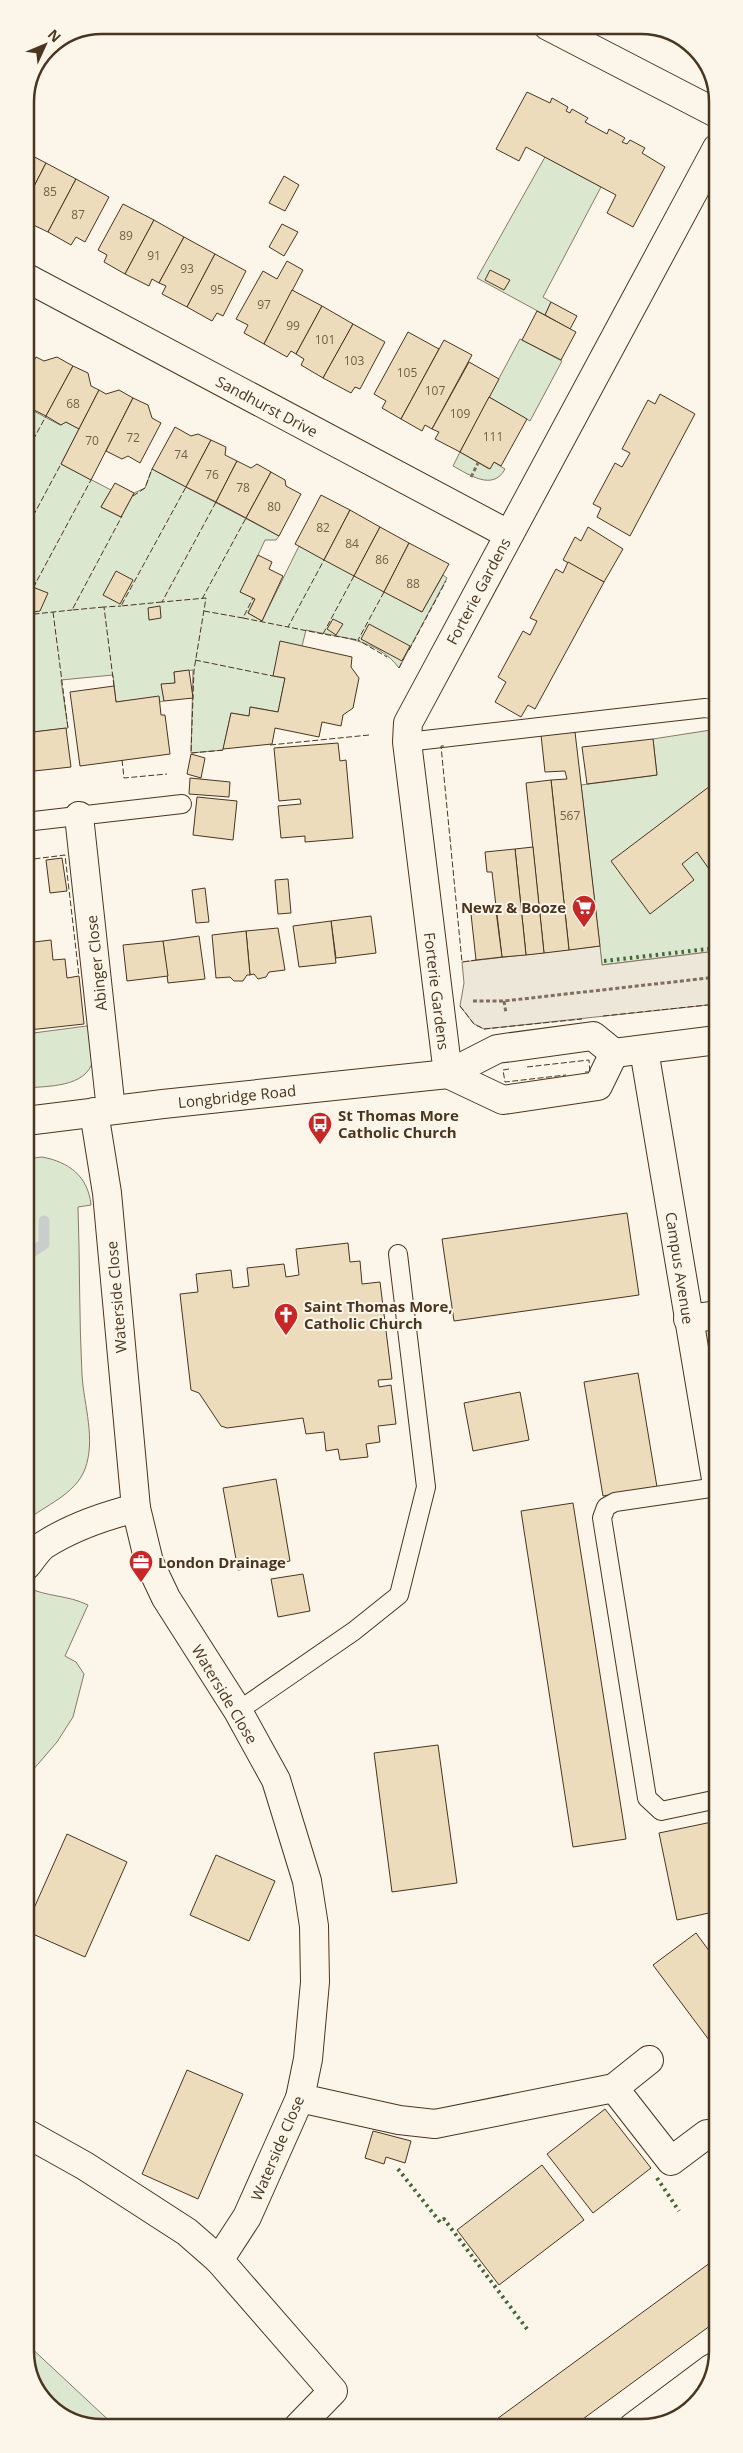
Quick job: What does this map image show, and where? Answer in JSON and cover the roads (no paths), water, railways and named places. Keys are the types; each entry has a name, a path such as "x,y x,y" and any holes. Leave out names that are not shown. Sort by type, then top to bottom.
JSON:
{"street":[{"path":"563,34 709,109"},
{"name":"Forterie Gardens","path":"448,1074 407,742 408,723 709,161"},
{"name":"Sandhurst Drive","path":"34,282 508,534"},
{"name":"Abinger Close","path":"79,816 103,1111"},
{"name":"Longbridge Road","path":"34,1120 448,1074 496,1049 593,1036 614,1053"},
{"path":"448,1074 503,1100 598,1086 614,1053 709,1041"},
{"name":"Campus Avenue","path":"644,1050 709,1440"},
{"name":"Waterside Close","path":"103,1111 107,1192 120,1353 136,1508 150,1562 166,1598 238,1711 276,1780 308,1881 314,1926 315,1982 308,2059 300,2098 248,2216 219,2260"},
{"path":"688,1319 709,1316"},
{"path":"34,1557 43,1546 78,1527 108,1515 136,1508"},
{"path":"300,2098 399,2120 435,2124 614,2088 649,2060"},
{"path":"614,2088 671,2161 707,2134"},
{"path":"34,2137 85,2166 179,2227 219,2260 333,2391 306,2419"},
{"path":"643,2419 706,2372"}],"lane":[{"path":"407,742 709,709"},
{"path":"34,821 182,804"},
{"path":"238,1711 354,1631 399,1595 426,1487 398,1254"},
{"path":"709,1487 614,1502 606,1508 602,1518 647,1798 661,1811 709,1801"}],"waterway":[{"path":"34,1251 44,1244 44,1221"}],"place":[{"name":"Newz & Booze","path":"584,928"},
{"name":"St Thomas More Catholic Church","path":"320,1145"},
{"name":"Saint Thomas More, Catholic Church","path":"286,1336"},
{"name":"London Drainage","path":"141,1583"}]}
